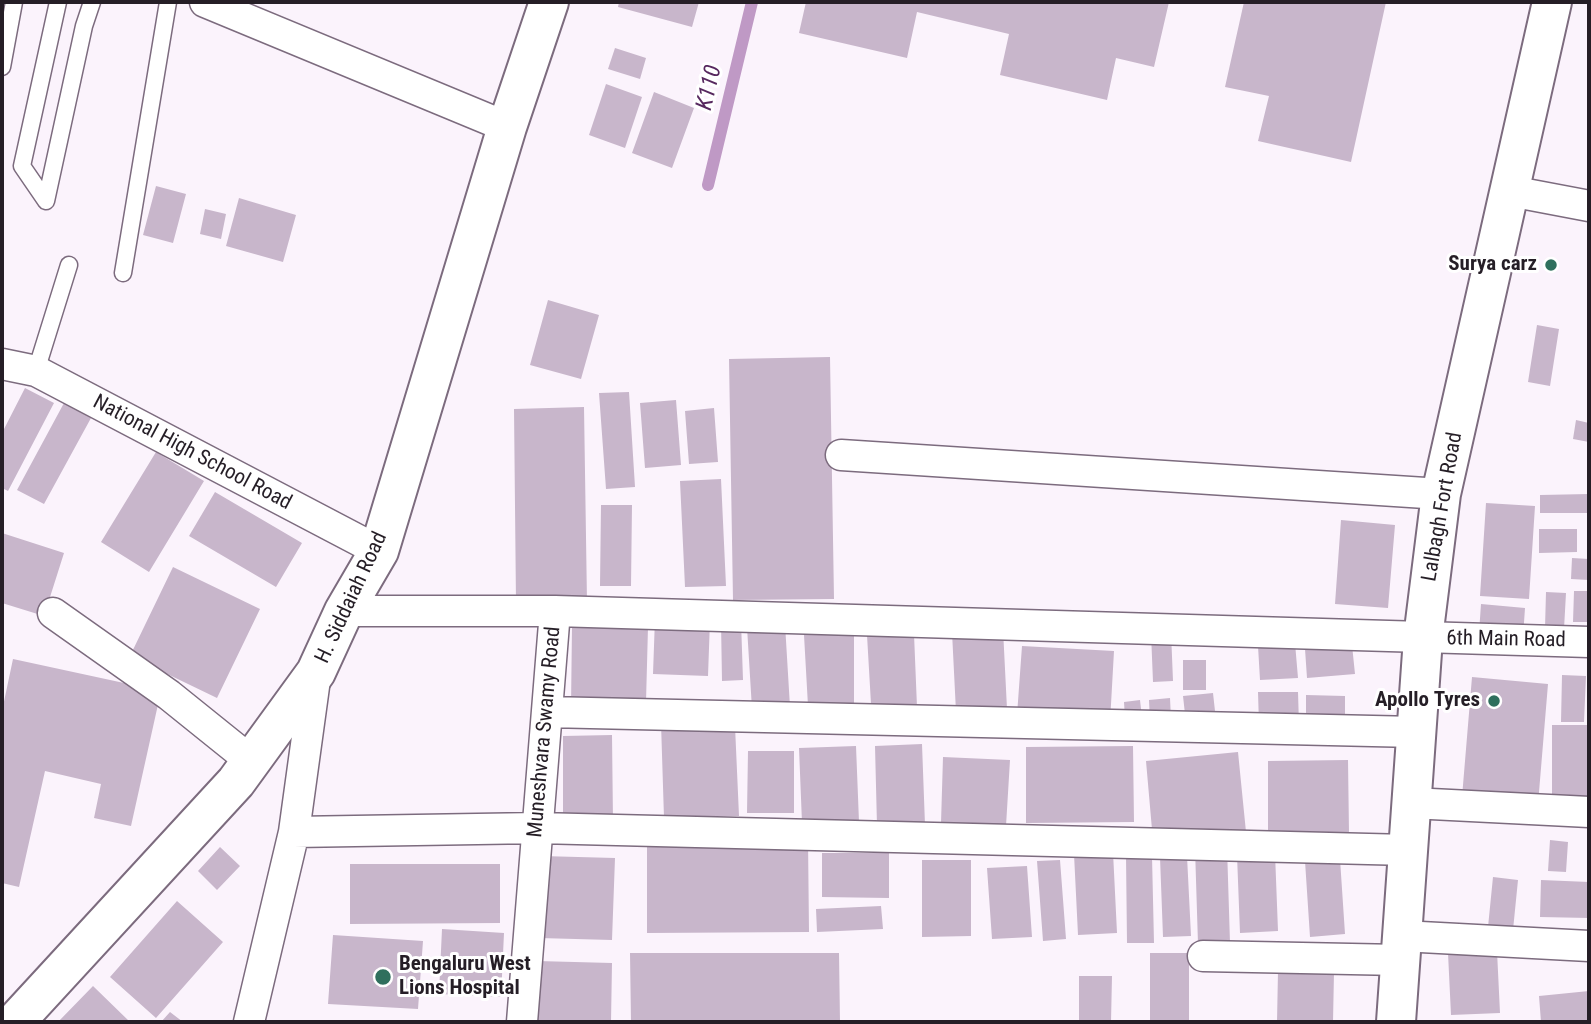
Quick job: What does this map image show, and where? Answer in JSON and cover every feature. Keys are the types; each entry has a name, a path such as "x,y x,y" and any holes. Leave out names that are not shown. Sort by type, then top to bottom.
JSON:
{"main road":[{"name":"H. Siddaiah Road","path":"15,1022 236,782 316,672 344,611 379,551 507,127 549,2"},
{"name":"Lalbagh Fort Road","path":"1396,1022 1423,638 1441,494 1552,2"}],"street":[{"path":"205,2 507,127"},
{"path":"1510,191 1589,206"},
{"name":"National High School Road","path":"2,364 36,371 379,551"},
{"path":"841,455 1441,494"},
{"name":"Muneshvara Swamy Road","path":"344,611 555,611 522,1022"},
{"name":"6th Main Road","path":"555,611 1589,642"},
{"path":"54,613 169,695 251,761"},
{"path":"249,1022 294,832 316,672"},
{"path":"547,712 1416,732"},
{"path":"1411,803 1589,812"},
{"path":"294,832 538,828 1408,850"},
{"path":"1203,956 1401,948 1589,946"}],"lane":[{"path":"2,67 13,2"},
{"path":"58,2 22,166 46,201 84,26 92,2"},
{"path":"123,273 168,2"},
{"path":"36,371 69,265"}],"building":[{"path":"619,2 699,2 692,27 618,7"},
{"path":"806,2 1169,2 1154,67 1116,58 1107,100 1000,75 1009,34 917,12 907,58 799,33"},
{"path":"1244,2 1386,2 1351,162 1258,141 1269,96 1225,87"},
{"path":"615,48 646,58 640,79 608,69"},
{"path":"606,84 642,97 625,148 589,135"},
{"path":"654,92 694,108 672,168 632,153"},
{"path":"156,186 186,194 173,243 143,235"},
{"path":"239,198 296,215 283,262 226,246"},
{"path":"205,209 226,214 221,239 200,234"},
{"path":"548,300 599,315 581,379 530,365"},
{"path":"1537,325 1559,329 1550,386 1528,382"},
{"path":"830,357 834,599 733,600 729,359"},
{"path":"25,388 54,403 8,491 2,488 2,433"},
{"path":"629,392 635,487 606,489 599,393"},
{"path":"676,400 681,465 645,468 640,403"},
{"path":"64,403 91,418 44,504 17,490"},
{"path":"584,407 587,602 516,603 514,409"},
{"path":"714,408 718,462 689,464 685,411"},
{"path":"1576,420 1589,423 1589,442 1573,439"},
{"path":"156,452 204,481 149,572 101,542"},
{"path":"721,479 726,586 685,587 680,481"},
{"path":"215,492 302,543 276,587 189,536"},
{"path":"1589,494 1589,513 1540,513 1540,495"},
{"path":"1486,503 1535,506 1529,599 1480,596"},
{"path":"601,505 632,505 631,586 600,586"},
{"path":"1341,520 1395,525 1388,608 1335,604"},
{"path":"1539,529 1577,529 1577,552 1539,553"},
{"path":"2,533 64,553 44,616 2,603"},
{"path":"1572,558 1589,559 1589,580 1571,579"},
{"path":"173,567 260,609 217,698 130,656"},
{"path":"1574,591 1589,591 1589,622 1573,622"},
{"path":"1546,592 1566,593 1564,629 1545,628"},
{"path":"1481,604 1525,608 1523,637 1479,633"},
{"path":"655,618 710,620 708,676 653,674"},
{"path":"741,621 743,680 722,681 721,622"},
{"path":"785,624 790,707 752,709 747,627"},
{"path":"572,626 648,627 646,702 571,707"},
{"path":"1003,629 1007,709 956,712 952,632"},
{"path":"1171,632 1173,681 1153,682 1151,633"},
{"path":"914,634 917,707 871,704 867,635"},
{"path":"804,635 854,635 854,706 808,706"},
{"path":"1295,643 1298,678 1260,680 1258,646"},
{"path":"1352,645 1355,674 1307,678 1305,649"},
{"path":"1022,646 1114,651 1110,722 1017,715"},
{"path":"13,659 161,691 131,826 94,818 101,784 45,771 19,887 2,883 2,711"},
{"path":"1183,660 1206,660 1206,690 1183,690"},
{"path":"1562,675 1586,676 1584,722 1561,722"},
{"path":"1472,677 1548,684 1538,804 1462,797"},
{"path":"1258,692 1298,692 1299,725 1259,725"},
{"path":"1213,693 1216,720 1186,723 1183,696"},
{"path":"1306,695 1345,696 1345,730 1306,729"},
{"path":"1170,698 1171,719 1150,721 1149,700"},
{"path":"1140,700 1142,718 1125,719 1124,702"},
{"path":"661,723 735,726 739,816 664,818"},
{"path":"1552,725 1589,725 1589,806 1552,807"},
{"path":"612,735 613,822 563,823 563,736"},
{"path":"922,744 925,825 877,826 875,746"},
{"path":"856,746 859,822 802,823 799,748"},
{"path":"1133,746 1134,822 1026,823 1026,747"},
{"path":"748,751 794,751 794,813 747,813"},
{"path":"1238,752 1246,832 1153,841 1146,761"},
{"path":"943,757 1010,760 1006,826 941,823"},
{"path":"1348,760 1349,833 1268,833 1268,761"},
{"path":"808,839 809,932 647,933 647,841"},
{"path":"1550,840 1568,842 1566,872 1548,871"},
{"path":"220,847 240,866 217,890 198,871"},
{"path":"1227,847 1230,943 1198,944 1195,848"},
{"path":"1113,852 1117,933 1078,935 1074,854"},
{"path":"822,853 889,853 889,898 822,897"},
{"path":"1275,853 1278,931 1240,933 1237,855"},
{"path":"541,856 615,858 612,940 539,938"},
{"path":"1126,856 1152,856 1154,943 1127,943"},
{"path":"1187,856 1191,936 1163,937 1160,857"},
{"path":"1340,859 1345,934 1310,937 1305,861"},
{"path":"922,860 971,860 971,936 922,937"},
{"path":"1060,860 1066,939 1043,941 1037,861"},
{"path":"350,864 500,864 500,923 350,924"},
{"path":"1027,866 1032,937 992,939 987,868"},
{"path":"1493,877 1518,880 1513,930 1488,927"},
{"path":"1541,880 1589,882 1589,918 1540,917"},
{"path":"177,901 223,942 156,1018 110,977"},
{"path":"881,906 883,929 817,932 816,909"},
{"path":"442,929 504,933 501,997 439,994"},
{"path":"333,935 423,941 418,1009 328,1004"},
{"path":"1497,951 1500,1013 1451,1015 1448,953"},
{"path":"630,953 839,953 840,1022 631,1022"},
{"path":"1150,953 1189,953 1189,1022 1150,1022"},
{"path":"537,961 612,963 611,1022 536,1022"},
{"path":"1278,971 1334,972 1333,1022 1277,1022"},
{"path":"1079,976 1112,976 1111,1022 1079,1022"},
{"path":"93,986 130,1022 58,1022"},
{"path":"1589,991 1589,1022 1541,1022 1539,996"},
{"path":"170,1012 183,1022 161,1022"}],"waterway":[{"name":"K110","path":"708,185 752,2"}],"place":[{"name":"Surya carz","path":"1551,265"},
{"name":"Apollo Tyres","path":"1494,701"},
{"name":"Bengaluru West Lions Hospital","path":"383,977"}]}
